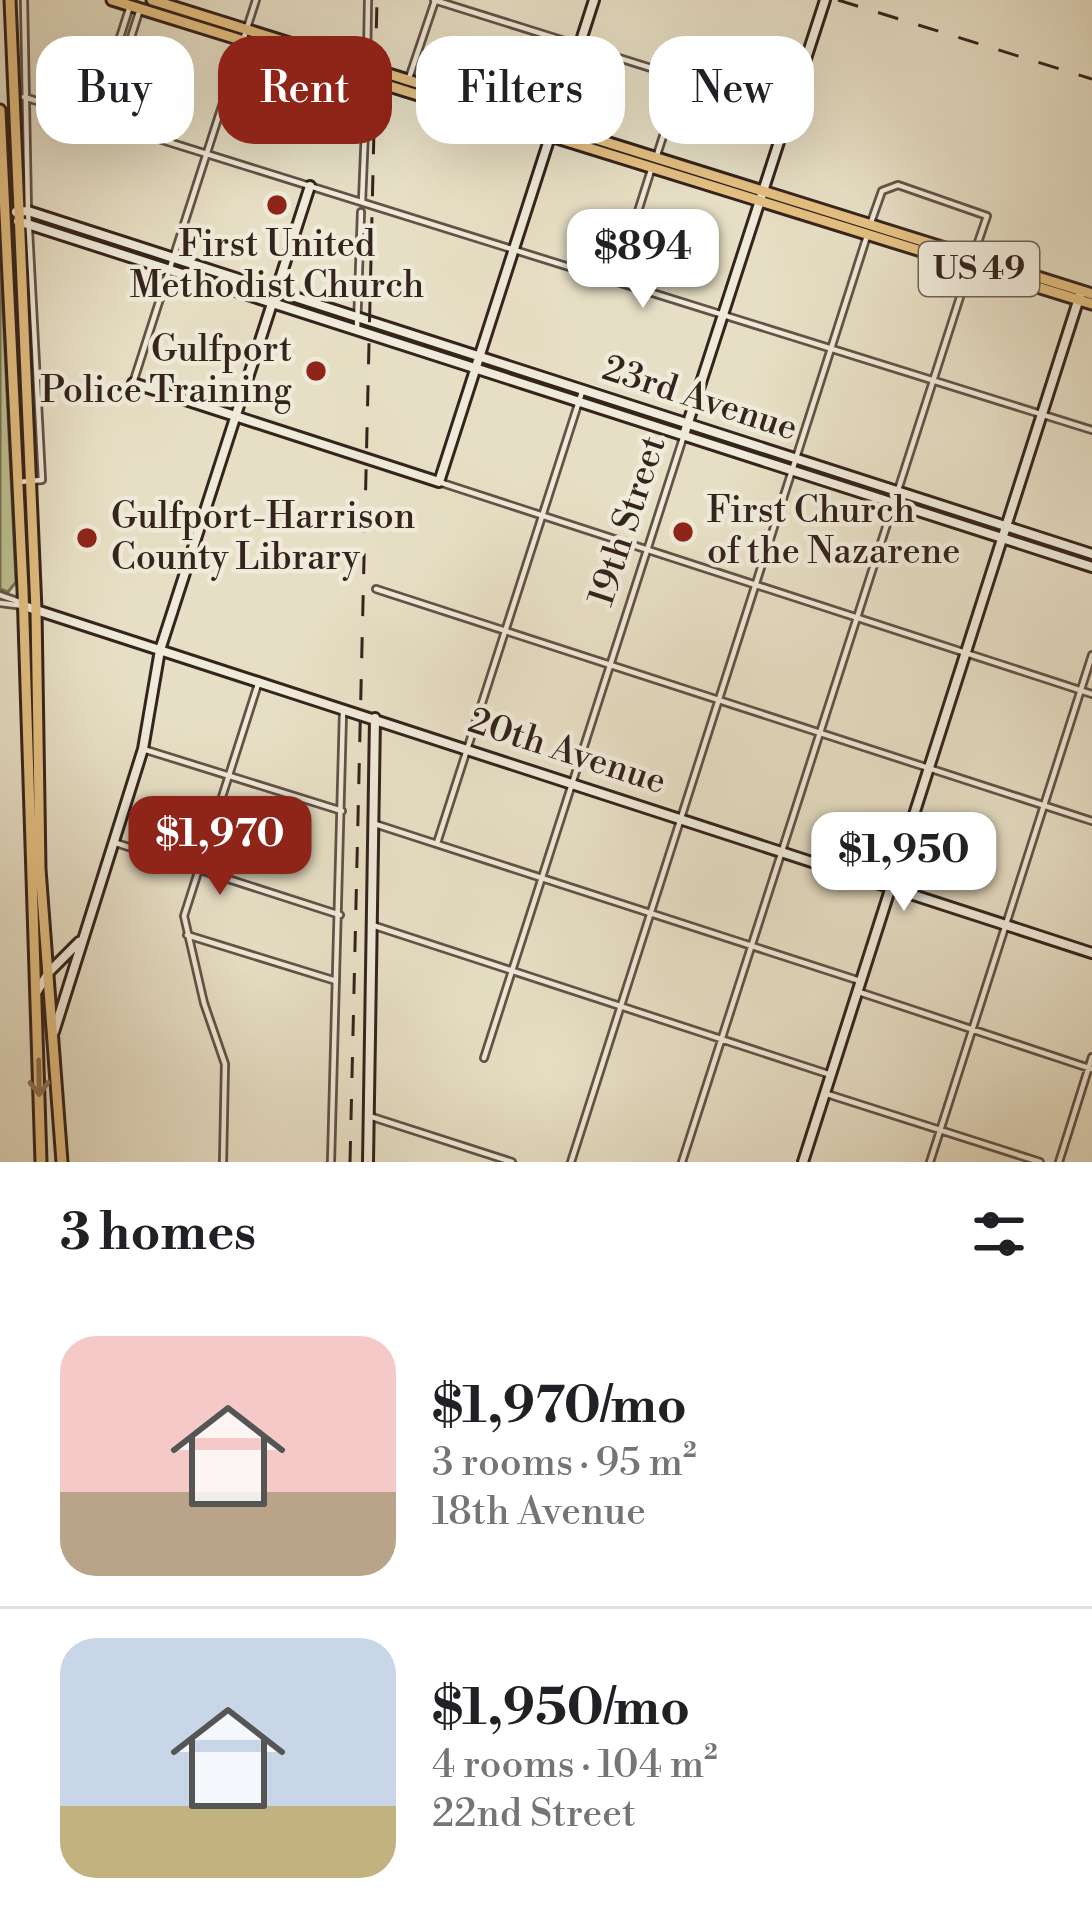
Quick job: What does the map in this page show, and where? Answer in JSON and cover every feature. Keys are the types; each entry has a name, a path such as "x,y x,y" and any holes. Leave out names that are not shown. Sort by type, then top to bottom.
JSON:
{"main road":[{"path":"17,0 18,132 14,148 22,217 32,481 40,869 62,1162"},
{"name":"US 49","path":"112,0 140,3 244,36"},
{"name":"US 49","path":"392,78 416,84"},
{"path":"0,110 24,606 42,1160"},
{"name":"US 49","path":"595,144 1084,294 1092,304"}],"street":[{"path":"17,0 24,97 22,217"},
{"path":"244,36 256,0"},
{"path":"368,0 368,36"},
{"path":"408,81 435,0 554,36"},
{"path":"583,36 594,0"},
{"name":"19th Street","path":"813,36 825,0"},
{"path":"127,36 140,3"},
{"path":"130,36 140,3"},
{"path":"24,97 36,101"},
{"path":"218,117 133,382 1092,694"},
{"path":"174,144 1092,430"},
{"path":"362,202 364,144"},
{"path":"439,482 548,144"},
{"path":"616,281 660,144"},
{"name":"19th Street","path":"484,1058 778,144"},
{"path":"571,1162 882,191 898,185 987,216 682,1162"},
{"path":"54,1034 143,749 160,650 310,186"},
{"path":"357,328 361,212"},
{"name":"23rd Avenue","path":"22,217 212,269 1092,554"},
{"name":"23rd Avenue","path":"22,217 169,269 1092,566"},
{"path":"203,279 212,269"},
{"path":"803,1162 1041,414 1084,294"},
{"path":"436,844 583,390"},
{"path":"19,482 32,481"},
{"path":"376,589 1092,821"},
{"name":"20th Avenue","path":"0,595 1092,953"},
{"name":"20th Avenue","path":"0,603 24,606"},
{"path":"930,1162 1092,655"},
{"path":"223,1162 225,1064 184,916 259,680"},
{"path":"331,1162 343,706"},
{"path":"368,1162 375,718"},
{"path":"143,749 342,811"},
{"path":"374,824 860,981"},
{"path":"113,842 340,915"},
{"path":"372,925 830,1074"},
{"path":"187,934 337,982"},
{"path":"37,993 80,941"},
{"path":"856,992 1090,1068"},
{"path":"1059,1162 1092,1057"},
{"path":"824,1093 1040,1162"},
{"path":"369,1116 512,1162"},
{"path":"478,1151 478,1162"}],"green space":[{"path":"0,246 16,582 8,592 0,589"}],"railway":[{"path":"350,1162 377,0"},
{"path":"838,0 1092,79"}],"place":[{"name":"First United Methodist Church","path":"277,205"},
{"name":"Gulfport Police Training","path":"316,371"},
{"name":"First Church of the Nazarene","path":"683,532"},
{"name":"Gulfport-Harrison County Library","path":"87,538"}]}
